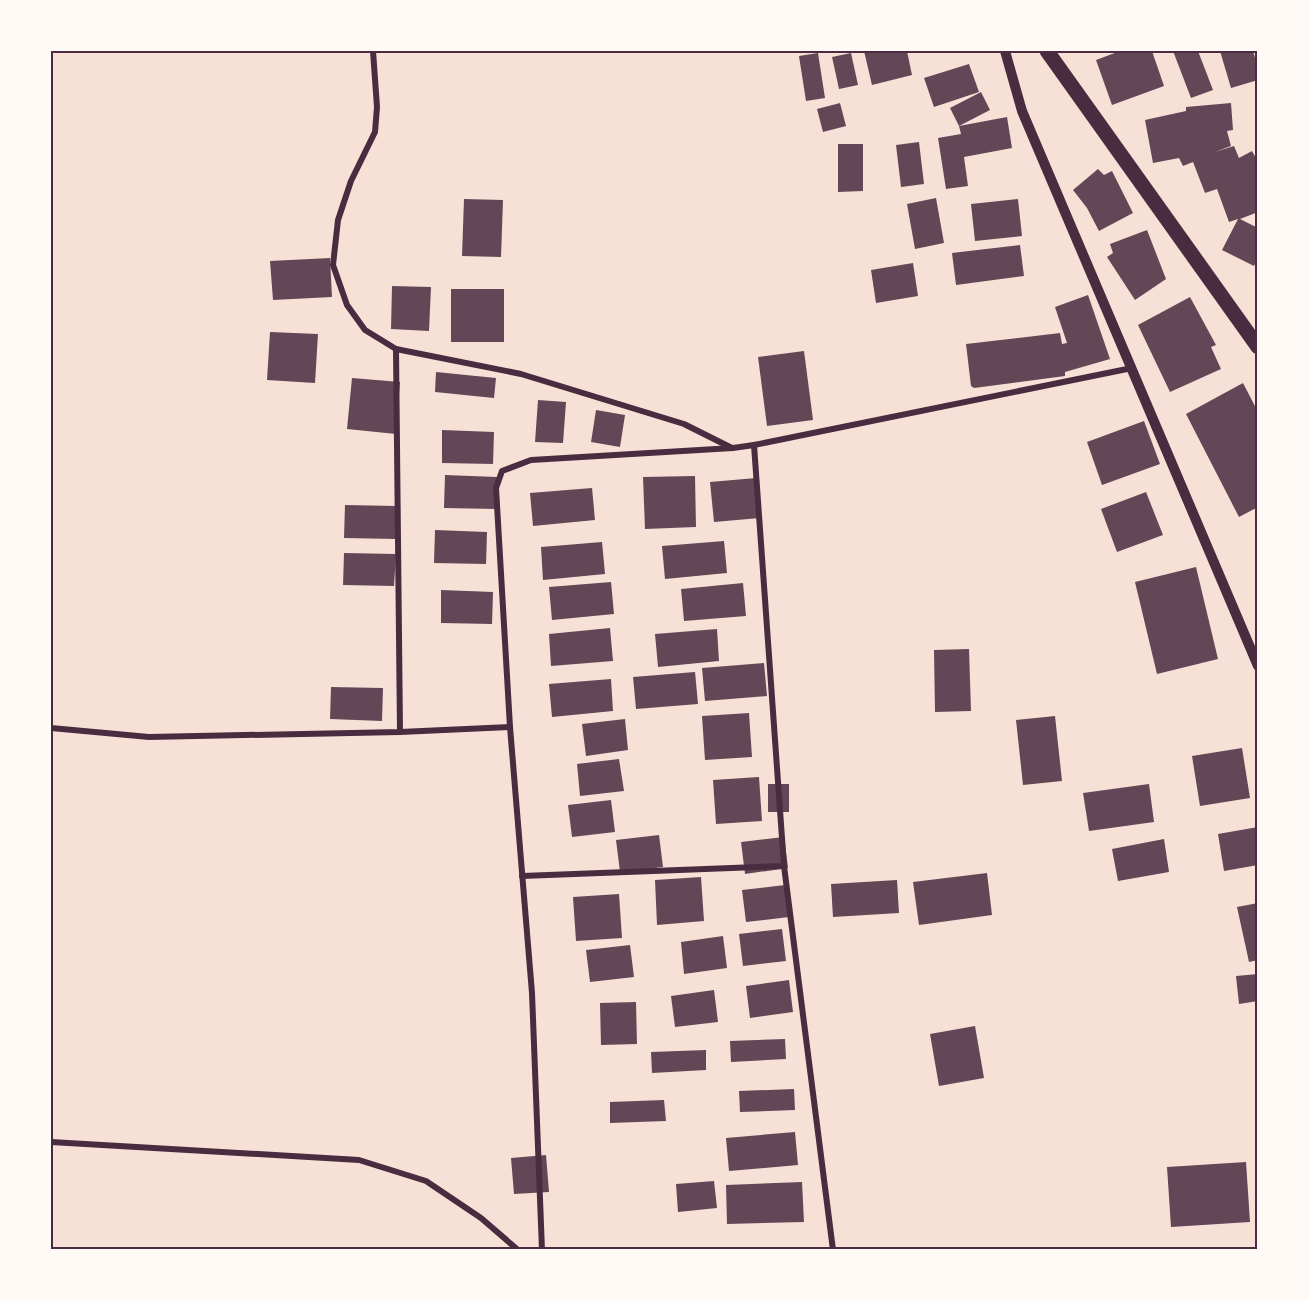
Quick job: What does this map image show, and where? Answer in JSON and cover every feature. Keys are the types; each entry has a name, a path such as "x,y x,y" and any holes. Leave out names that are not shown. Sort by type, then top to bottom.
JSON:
{"main road":[{"path":"1047,51 1258,347"}],"street":[{"path":"373,51 377,107 375,132 351,181 338,219 333,265 347,305 364,330 396,348 521,374 684,424 733,448"},
{"path":"1005,51 1022,111 1258,666"},
{"path":"396,348 400,732"},
{"path":"542,1250 532,993 510,727 496,488 502,471 531,460 754,445 1132,368"},
{"path":"754,445 784,866 833,1250"},
{"path":"51,728 149,737 400,732 510,727"},
{"path":"522,876 784,866"},
{"path":"51,1142 359,1160 426,1181 481,1218 518,1250"}],"building":[{"path":"864,51 907,51 912,75 872,85"},
{"path":"1120,51 1152,51 1164,86 1112,105 1096,60"},
{"path":"1173,51 1198,51 1213,90 1191,98"},
{"path":"1220,51 1253,51 1258,68 1258,80 1231,88"},
{"path":"818,53 825,98 806,101 799,56"},
{"path":"851,53 858,85 839,89 832,57"},
{"path":"969,64 979,92 934,107 924,78"},
{"path":"981,92 990,110 959,126 950,108"},
{"path":"840,103 846,126 823,132 817,109"},
{"path":"1231,103 1233,130 1227,131 1231,146 1215,152 1234,146 1239,158 1252,151 1258,162 1258,212 1240,219 1258,228 1258,258 1254,266 1222,250 1238,219 1229,222 1217,189 1205,193 1193,162 1183,166 1179,158 1153,163 1145,120 1186,111 1186,107"},
{"path":"1007,117 1012,148 964,157 968,186 946,189 938,138 961,134 959,126"},
{"path":"919,142 924,184 901,187 896,145"},
{"path":"838,144 863,144 863,191 838,192"},
{"path":"1098,169 1104,175 1112,171 1133,213 1099,231 1087,208 1073,190"},
{"path":"936,198 944,243 915,249 907,204"},
{"path":"464,199 503,200 501,257 462,256"},
{"path":"1018,199 1022,236 975,241 971,204"},
{"path":"1147,230 1166,279 1135,300 1107,257 1113,253 1110,244"},
{"path":"1020,245 1024,276 956,285 952,253"},
{"path":"330,258 332,297 273,300 270,261"},
{"path":"913,263 918,296 876,303 871,270"},
{"path":"392,286 431,287 429,331 391,329"},
{"path":"451,289 504,289 504,342 451,342"},
{"path":"1088,295 1110,359 1065,372 1065,376 974,388 971,386 966,344 1060,333 1062,344 1067,343 1055,307"},
{"path":"1190,297 1216,345 1211,347 1221,369 1170,392 1138,325"},
{"path":"270,332 318,334 315,383 267,380"},
{"path":"804,351 813,420 767,426 758,357"},
{"path":"436,372 496,378 494,398 435,392"},
{"path":"352,378 400,382 396,434 347,429"},
{"path":"1243,383 1258,412 1258,507 1239,517 1186,414"},
{"path":"538,400 566,402 563,443 535,442"},
{"path":"596,410 625,415 620,447 591,442"},
{"path":"1144,421 1160,464 1102,485 1087,442"},
{"path":"442,430 494,432 493,464 442,463"},
{"path":"445,475 497,477 496,509 444,508"},
{"path":"695,476 696,527 645,529 643,477"},
{"path":"756,478 760,518 714,522 710,482"},
{"path":"592,488 595,520 533,526 530,493"},
{"path":"1146,492 1163,535 1117,552 1101,509"},
{"path":"345,505 397,506 396,539 344,538"},
{"path":"435,530 487,532 486,564 434,563"},
{"path":"724,541 727,573 665,579 662,546"},
{"path":"602,542 605,574 543,580 541,547"},
{"path":"344,553 396,554 394,586 343,585"},
{"path":"1196,567 1218,659 1157,674 1135,582"},
{"path":"611,582 614,614 552,620 549,587"},
{"path":"743,583 746,616 684,621 681,589"},
{"path":"441,590 493,592 492,624 441,623"},
{"path":"610,628 613,661 551,666 549,634"},
{"path":"717,629 719,661 658,667 655,634"},
{"path":"969,649 971,711 935,712 934,650"},
{"path":"764,663 767,696 705,701 702,668"},
{"path":"695,672 698,704 636,709 633,677"},
{"path":"611,679 613,711 552,717 549,684"},
{"path":"331,687 383,688 382,721 330,719"},
{"path":"749,713 752,757 705,760 702,716"},
{"path":"1055,716 1062,781 1023,785 1016,720"},
{"path":"625,719 628,750 586,756 582,724"},
{"path":"1242,748 1250,798 1200,806 1192,756"},
{"path":"619,759 624,791 580,796 577,764"},
{"path":"759,777 762,821 716,824 713,780"},
{"path":"768,784 789,784 789,812 768,812"},
{"path":"1149,784 1154,822 1089,831 1083,793"},
{"path":"611,800 615,832 572,837 568,805"},
{"path":"1258,827 1258,865 1224,871 1218,834"},
{"path":"659,835 663,867 620,872 616,840"},
{"path":"784,837 788,868 745,874 741,842"},
{"path":"1164,839 1169,872 1118,881 1112,849"},
{"path":"987,873 992,915 919,925 913,882"},
{"path":"701,877 704,921 657,925 655,880"},
{"path":"897,880 899,913 833,917 831,884"},
{"path":"785,885 789,917 746,922 742,890"},
{"path":"619,894 622,938 576,941 573,897"},
{"path":"1258,903 1258,960 1249,962 1237,907"},
{"path":"782,929 786,961 743,966 739,934"},
{"path":"723,936 727,968 684,974 681,942"},
{"path":"630,945 634,977 590,982 586,950"},
{"path":"1258,974 1258,1001 1239,1004 1236,976"},
{"path":"789,980 793,1012 750,1018 746,986"},
{"path":"714,990 718,1022 675,1027 671,996"},
{"path":"636,1002 637,1044 601,1045 600,1003"},
{"path":"975,1026 984,1078 939,1086 930,1034"},
{"path":"785,1039 786,1059 731,1062 730,1041"},
{"path":"706,1050 706,1070 652,1073 651,1052"},
{"path":"794,1089 795,1110 740,1112 739,1091"},
{"path":"664,1100 666,1121 610,1123 610,1102"},
{"path":"795,1132 798,1165 729,1171 726,1138"},
{"path":"546,1155 549,1192 514,1194 511,1158"},
{"path":"1246,1162 1250,1222 1171,1227 1167,1167"},
{"path":"714,1181 717,1208 678,1212 676,1184"},
{"path":"802,1182 804,1222 727,1224 726,1185"}]}
